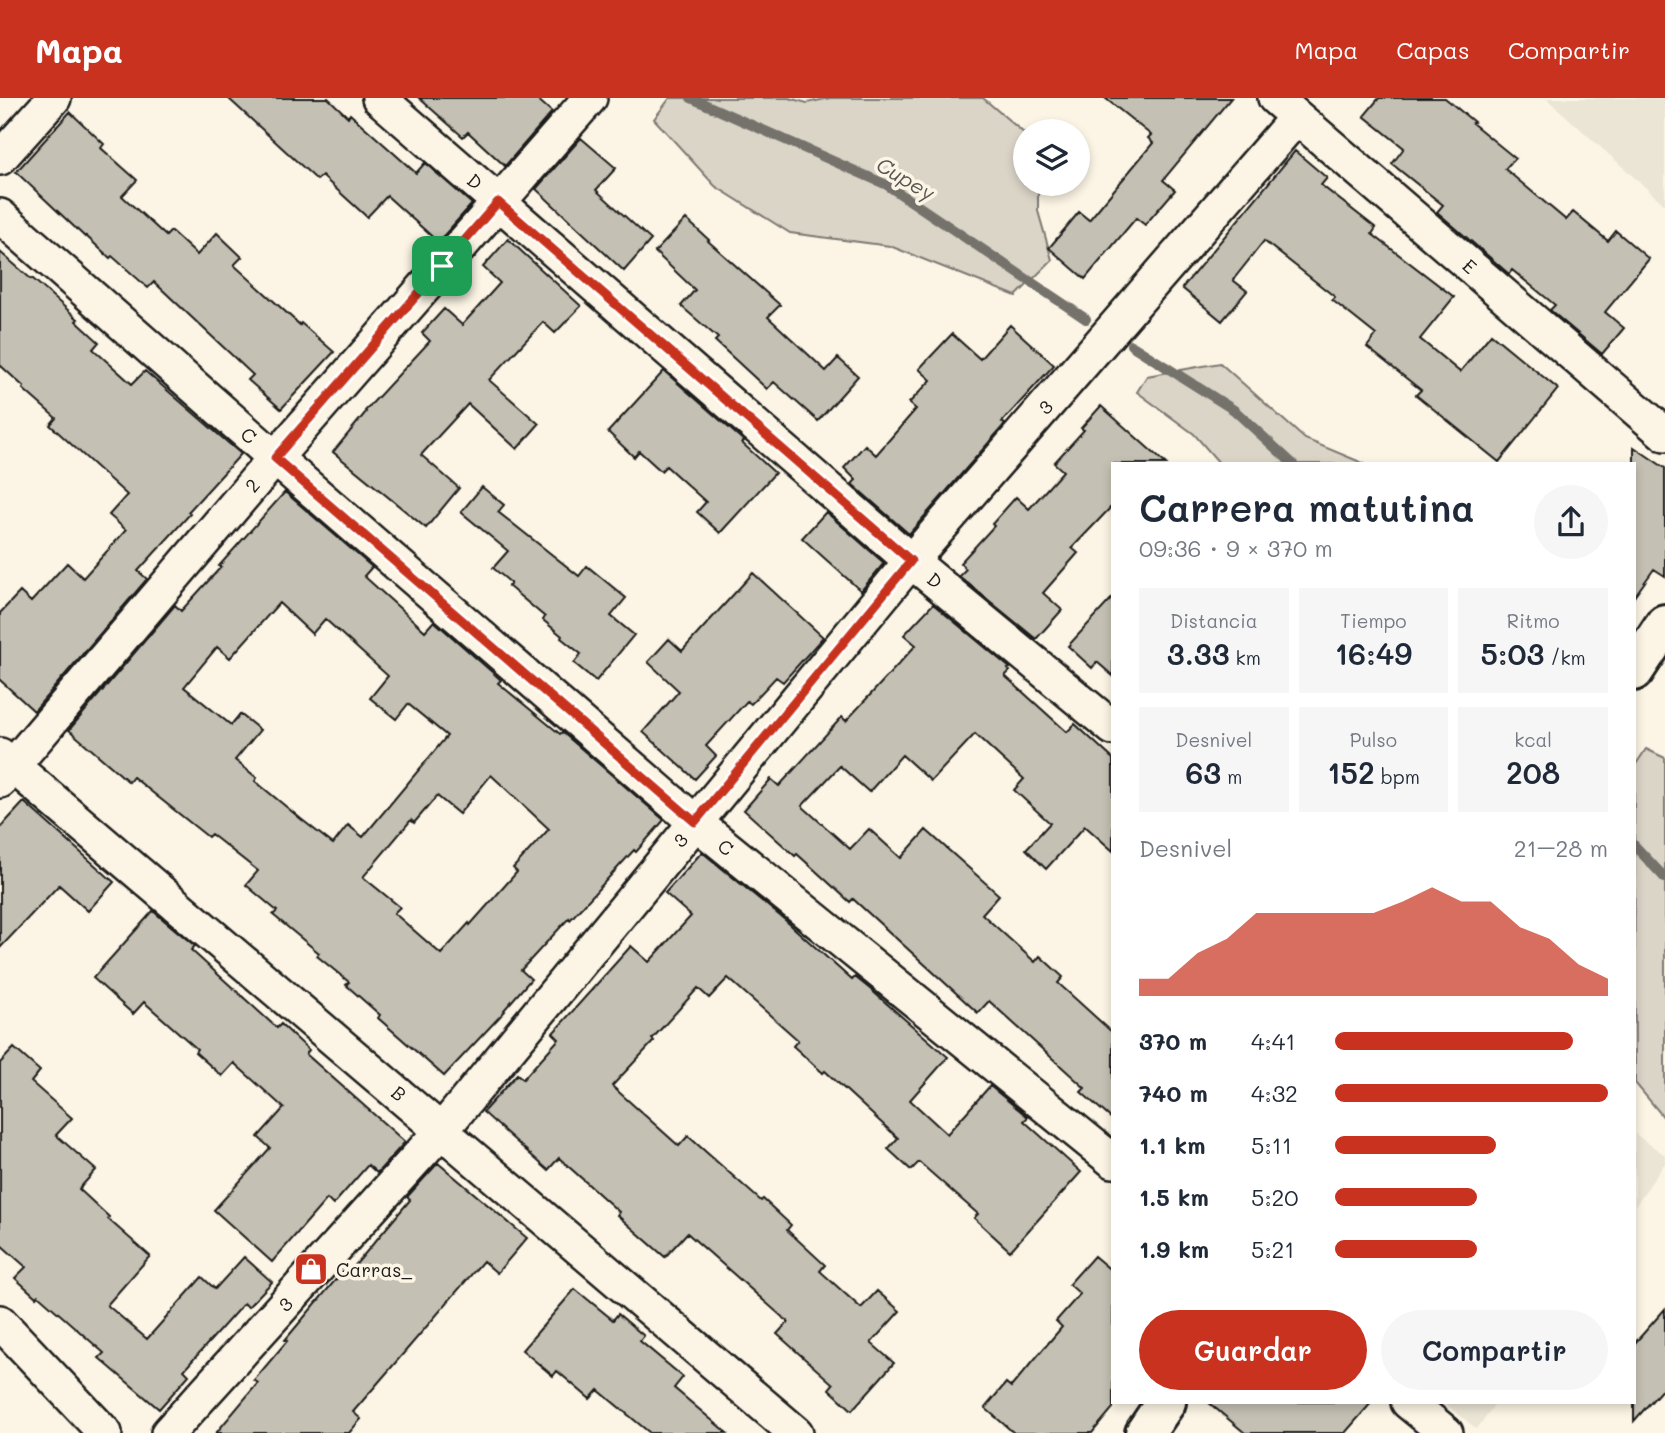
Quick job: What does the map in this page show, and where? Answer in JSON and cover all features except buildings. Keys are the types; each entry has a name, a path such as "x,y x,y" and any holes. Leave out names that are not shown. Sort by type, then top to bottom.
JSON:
{"street":[{"path":"0,158 54,98"},
{"name":"D","path":"379,98 911,561 1111,726"},
{"name":"2","path":"4,767 590,98"},
{"name":"E","path":"1286,107 1665,434"},
{"name":"3","path":"169,1433 442,1130 1286,107"},
{"name":"C","path":"0,216 695,822 1111,1159"},
{"path":"1636,668 1665,624"},
{"name":"B","path":"4,767 442,1130 796,1433"},
{"path":"0,1322 105,1433"},
{"path":"1145,1433 1165,1404"},
{"path":"1410,1404 1446,1433"}],"shaded area":[{"path":"670,98 789,98 807,103 830,98 983,98 1013,124 1013,196 1038,196 1038,211 1052,260 1016,296 890,246 790,233 715,186 654,119"},
{"path":"1546,98 1665,98 1665,205"},
{"path":"1220,363 1305,439 1360,462 1218,462 1194,434 1137,392 1147,376"},
{"path":"1646,749 1665,758 1665,1119 1636,1084 1636,764"},
{"path":"1636,1135 1665,1155 1665,1163 1636,1205"},
{"path":"1446,1404 1495,1404 1477,1429"}],"waterway":[{"name":"Cupey","path":"691,98 887,185 1086,319"},
{"name":"Cupey","path":"1131,345 1234,410 1291,462"},
{"name":"Cupey","path":"1636,847 1665,878"}],"place":[{"name":"Carras_","path":"311,1269"}],"route":[{"path":"498,202 911,561 695,822 275,458 442,266 498,202"}]}
